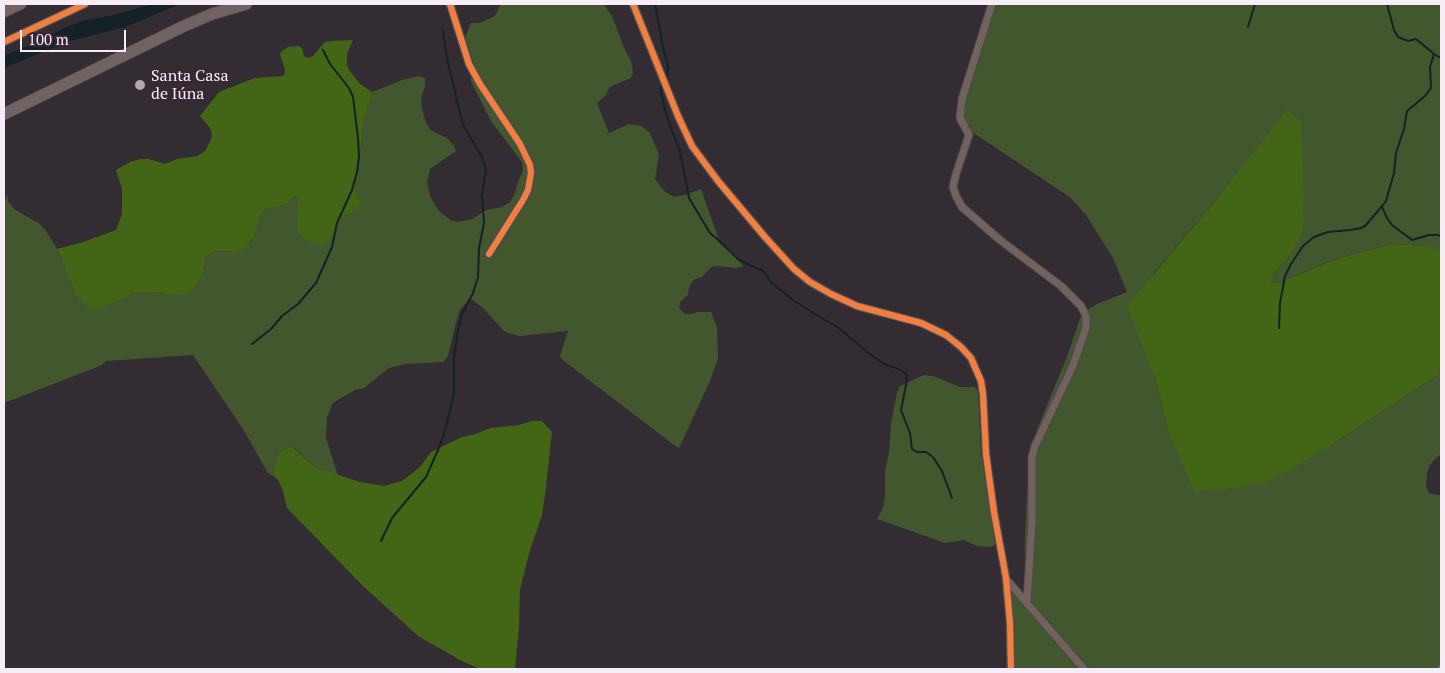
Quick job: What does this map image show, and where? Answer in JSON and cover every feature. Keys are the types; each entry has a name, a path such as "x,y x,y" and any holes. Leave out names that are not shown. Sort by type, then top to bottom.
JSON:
{"main road":[{"path":"4,114 184,26 246,4"}],"street":[{"path":"4,12 21,4"},
{"path":"4,42 85,4"},
{"path":"450,4 469,64 523,149 530,165 531,173 528,190 489,254"},
{"path":"633,4 661,76 692,146 764,237 810,282 857,306 921,324 946,335 971,358 981,381 985,409 986,454 1006,578 1010,623 1011,669"},
{"path":"992,4 962,98 960,118 969,135 953,187 962,207 1000,240 1061,286 1081,306 1086,316 1086,328 1072,368 1035,446 1032,457 1032,523 1027,601"},
{"path":"1006,578 1084,669"}],"green space":[{"path":"501,4 604,4 612,16 631,61 633,73 631,78 609,88 606,95 597,103 609,133 629,124 641,126 649,132 659,155 655,179 664,191 674,197 701,189 720,243 736,255 743,266 736,268 711,267 702,277 693,280 688,295 680,302 679,308 685,314 711,312 717,328 718,358 710,381 678,448 564,361 560,356 568,331 520,336 505,332 483,308 470,298 460,310 448,356 443,362 406,364 389,368 364,388 355,390 333,403 327,417 326,438 338,476 317,468 308,462 294,447 283,449 277,462 274,476 268,473 243,429 193,355 106,361 100,366 4,403 4,202 8,195 8,201 14,209 40,224 46,231 57,249 75,293 103,308 126,295 139,292 172,295 204,269 207,256 213,252 241,251 251,242 264,211 288,203 295,196 297,196 298,202 335,234 341,220 361,202 355,186 364,122 372,92 418,76 425,78 421,103 425,120 430,130 447,138 456,151 430,169 427,182 430,196 438,210 450,220 457,222 472,219 486,210 502,207 510,202 523,170 522,162 491,121 471,81 473,61 466,41 466,35 471,23 480,23 495,16"},
{"path":"990,4 1441,4 1441,251 1428,246 1391,244 1332,260 1279,283 1269,283 1274,273 1291,254 1224,190 1153,274 1155,378 1168,430 1334,443 1441,373 1441,454 1429,467 1426,486 1429,493 1441,495 1441,669 1009,669 1008,628 1002,590 1004,587 1023,592 1025,589 1027,495 1030,460 1037,430 1068,354 1082,313 1097,304 1127,292 1113,258 1086,215 1071,198 960,122 963,90"},
{"path":"353,40 347,54 347,65 360,84 372,92 364,122 355,186 361,202 357,209 341,220 335,234 326,243 315,244 304,239 299,233 297,226 298,202 297,196 295,196 288,203 264,211 254,236 247,247 241,251 213,252 207,256 202,275 195,286 185,294 133,293 103,308 96,309 84,304 75,293 57,249 116,230 122,214 122,189 116,170 130,162 141,159 149,159 165,164 177,159 198,156 205,151 212,134 210,128 200,116 219,92 255,78 284,76 285,70 280,54 288,47 299,46 302,48 304,56 308,58 313,56 325,42"},
{"path":"1287,110 1301,122 1304,193 1303,231 1291,254 1274,273 1270,283 1279,283 1333,260 1391,244 1429,246 1441,251 1441,373 1334,443 1295,467 1263,483 1225,489 1194,491 1168,430 1155,378 1127,306 1224,190"},
{"path":"924,375 933,376 960,387 975,387 978,391 981,453 996,544 991,547 977,546 964,540 945,543 877,519 883,508 885,497 885,471 897,393 900,386"},
{"path":"532,421 542,421 552,432 542,515 530,550 520,590 515,669 480,669 418,636 362,585 287,508 283,491 274,476 279,454 283,449 293,447 317,468 360,482 384,486 402,481 420,467 431,452 462,437 491,428 519,425"}],"shaded area":[{"path":"153,4 180,4 125,27 70,41 4,68 4,56 62,29 82,21"}],"waterway":[{"path":"655,4 668,65 667,79"},
{"path":"1248,27 1255,4"},
{"path":"1387,4 1394,30 1398,37 1408,41 1416,39 1441,58"},
{"path":"381,541 392,518 426,477 441,443 454,392 454,358 458,329 462,314 473,293 478,277 479,248 484,223 482,196 486,169 482,157 463,125 447,59 443,31"},
{"path":"252,344 298,304 316,283 332,247 337,223 352,190 357,172 359,157 358,138 353,97 349,88 330,64 323,50"},
{"path":"1279,328 1280,303 1285,276 1303,246 1314,237 1328,232 1350,230 1365,226 1386,201 1407,111 1425,96 1431,88 1430,67 1434,54"},
{"path":"661,86 665,110 680,151 689,198 710,233 739,260 763,271 772,283 793,300 839,328 884,364 899,369 906,374 907,380 901,410 910,433 912,449 917,452 926,452 933,457 942,471 952,498"},
{"path":"1382,207 1392,225 1412,240 1429,235 1441,236"}],"cycle path":[{"path":"4,42 85,4"},
{"path":"450,4 469,64 520,144 530,165 531,173 528,190 489,254"},
{"path":"633,4 692,146 718,181 794,269 810,282 857,306 921,323 946,335 971,358 981,381 983,394 986,454 1006,578 1010,623 1011,669"}],"place":[{"name":"Santa Casa de Iúna","path":"140,85"}]}
